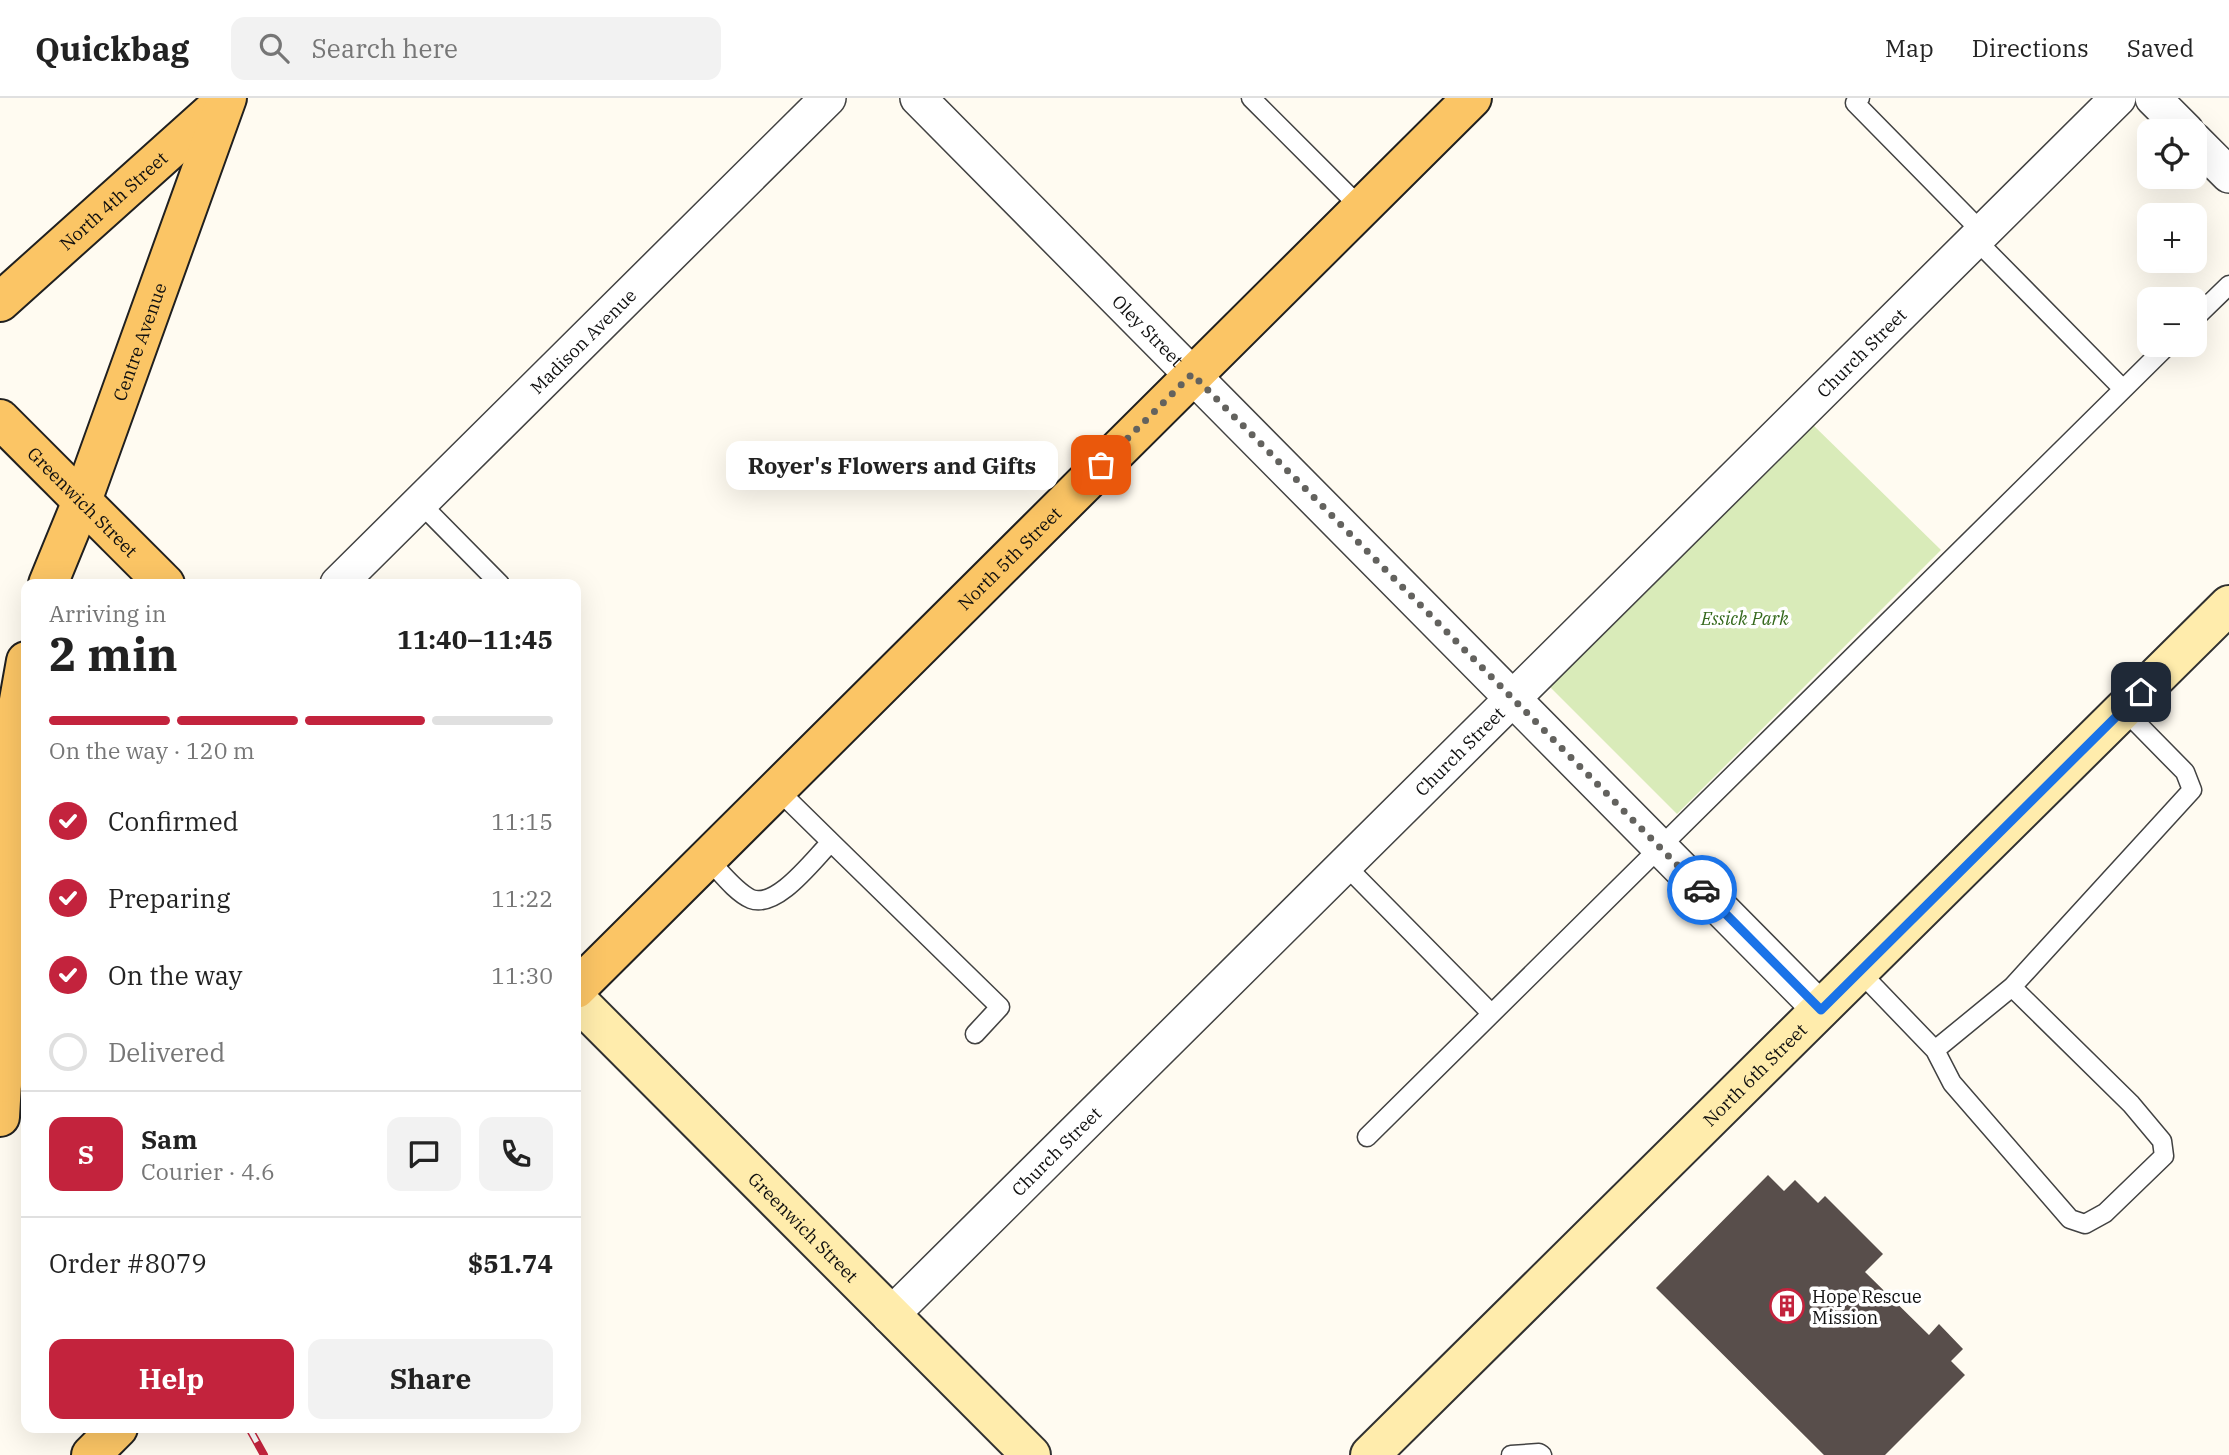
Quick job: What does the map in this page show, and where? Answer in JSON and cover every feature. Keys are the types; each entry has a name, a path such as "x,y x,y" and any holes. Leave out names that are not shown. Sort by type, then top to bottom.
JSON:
{"main road":[{"name":"North 4th Street","path":"0,302 227,98"},
{"name":"Centre Avenue","path":"50,579 82,501 227,98"},
{"name":"North 5th Street","path":"581,984 1472,98"},
{"name":"Greenwich Street","path":"0,419 160,579"},
{"path":"1,1100 9,901 7,785 16,675"},
{"path":"91,1455 113,1433"}],"street":[{"name":"Madison Avenue","path":"343,579 828,98"},
{"name":"Oley Street","path":"918,98 1821,1010"},
{"name":"Church Street","path":"890,1316 2118,98"},
{"path":"2153,98 2174,119"},
{"path":"2207,153 2229,175"},
{"name":"North 6th Street","path":"1370,1455 2229,605"},
{"name":"Greenwich Street","path":"581,1004 1031,1455"}],"lane":[{"path":"1251,98 1361,208"},
{"path":"1860,98 1855,103 2123,389"},
{"path":"2207,306 2229,285"},
{"path":"1367,1137 2156,357"},
{"path":"420,503 495,579"},
{"path":"1935,1051 2012,987 2192,790 2185,772 2123,710"},
{"path":"777,789 1000,1007 975,1034"},
{"path":"707,859 748,898 763,902 777,897 831,842"},
{"path":"1345,865 1491,1013"},
{"path":"1860,972 1935,1051 1952,1083 2070,1219 2085,1224 2105,1213 2164,1156 2162,1140 2131,1104 2012,987"},
{"path":"1511,1455 1542,1455"}],"green space":[{"name":"Essick Park","path":"1810,422 1941,550 1677,814 1549,686"}],"building":[{"name":"Hope Rescue Mission","path":"1768,1175 1784,1191 1795,1180 1818,1203 1825,1196 1883,1254 1865,1272 1929,1335 1939,1324 1963,1349 1951,1361 1965,1375 1885,1455 1824,1455 1656,1288"}],"railway":[{"path":"0,1010 21,1037"},
{"path":"252,1433 264,1455"}],"way so far":[{"path":"1101,465 1192,374 1702,890"}],"place":[{"name":"Royer's Flowers and Gifts","path":"1101,465"},
{"name":"Hope Rescue Mission","path":"1787,1306"}],"route":[{"path":"1702,890 1821,1010 2141,692"}]}
